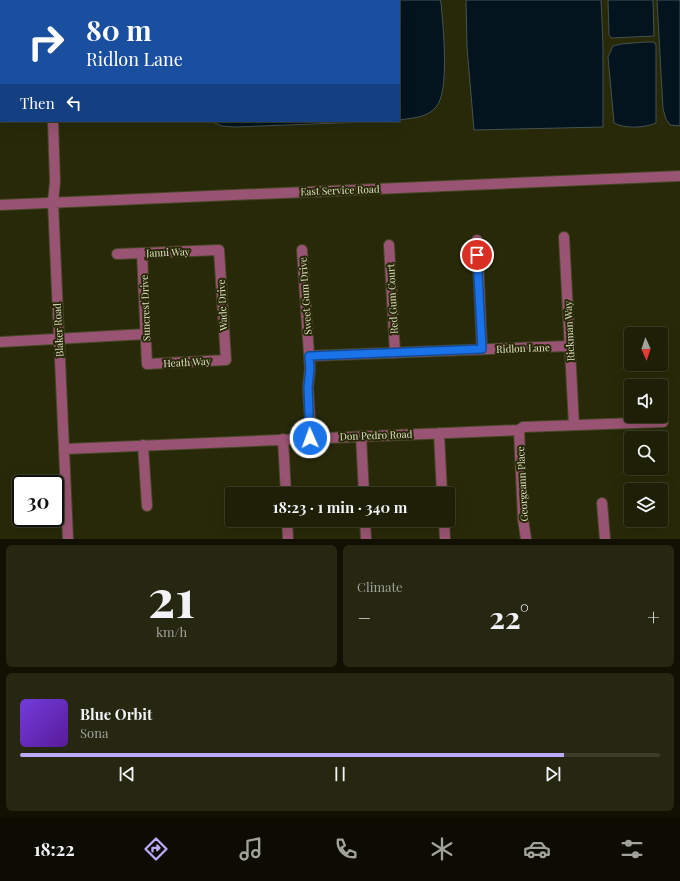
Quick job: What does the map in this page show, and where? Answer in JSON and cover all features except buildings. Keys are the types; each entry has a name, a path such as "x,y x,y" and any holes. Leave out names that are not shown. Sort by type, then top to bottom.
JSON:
{"street":[{"name":"Blaker Road","path":"53,122 55,182 53,202 68,539"},
{"name":"East Service Road","path":"0,205 680,176"},
{"name":"Rickman Way","path":"564,237 574,425"},
{"path":"477,240 482,349"},
{"name":"Red Gum Court","path":"389,245 394,353"},
{"name":"Janni Way","path":"117,254 219,250"},
{"name":"Wade Drive","path":"219,250 226,360"},
{"name":"Sweet Gum Drive","path":"302,250 310,369 308,387 310,438"},
{"name":"Suncrest Drive","path":"142,252 147,364"},
{"path":"0,342 146,334"},
{"name":"Ridlon Lane","path":"309,356 569,346"},
{"name":"Heath Way","path":"147,364 226,360"},
{"name":"Don Pedro Road","path":"65,449 519,430 523,427 633,423"},
{"name":"Georgeann Place","path":"519,430 523,519 526,539"},
{"path":"439,433 442,487"},
{"path":"361,436 364,487"},
{"path":"283,439 286,487"},
{"path":"143,445 147,506"},
{"path":"602,503 605,539"},
{"path":"287,527 288,539"},
{"path":"365,527 366,539"},
{"path":"444,527 444,539"}],"water":[{"path":"400,0 440,0 444,42 443,88 436,107 424,115 400,120"},
{"path":"466,0 601,0 603,45 603,127 474,130 467,47"},
{"path":"608,0 653,0 654,36 611,38 609,35"},
{"path":"657,0 680,0 680,126 670,125 666,119 663,109"},
{"path":"654,42 656,45 656,123 635,127 618,125 614,123 608,57 613,46"},
{"path":"212,122 365,122 235,127 222,126"}],"route":[{"path":"310,438 308,387 310,369 309,356 482,349 477,255"}]}
